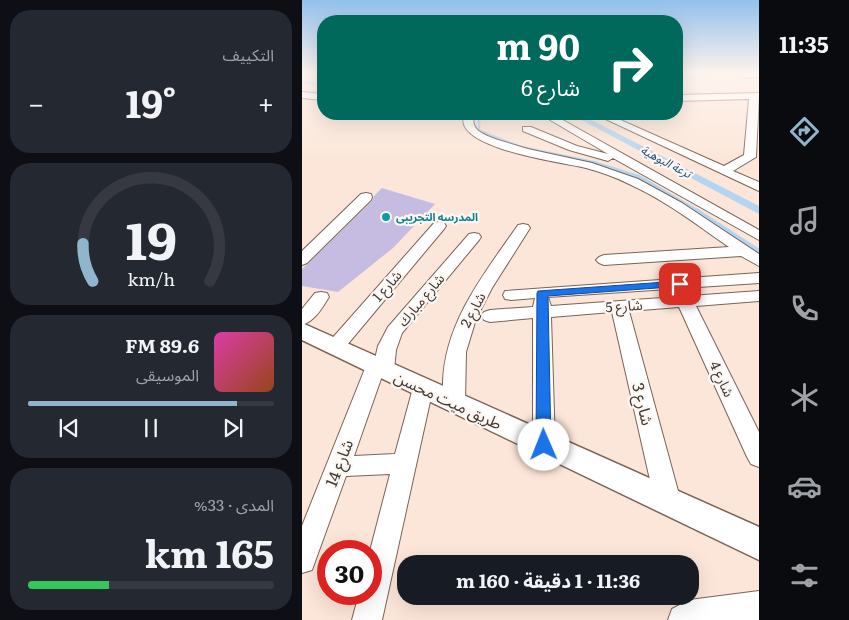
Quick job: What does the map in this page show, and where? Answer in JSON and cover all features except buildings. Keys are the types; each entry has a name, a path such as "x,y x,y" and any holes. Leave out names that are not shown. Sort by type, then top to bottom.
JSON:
{"main road":[{"name":"طريق ميت محسن","path":"308,312 335,347 758,544"}],"street":[{"path":"724,171 750,157 755,102"},
{"path":"467,120 468,126 478,135 499,144 591,166 633,180 758,261"},
{"path":"555,120 758,236"},
{"path":"613,120 758,187"},
{"path":"527,129 578,150 610,159 624,160"},
{"path":"546,136 572,130"},
{"path":"302,260 366,197"},
{"name":"شارع 1","path":"335,347 439,226"},
{"name":"شارع 2","path":"454,402 454,369 462,332 470,312 523,228"},
{"name":"شارع مبارك","path":"380,368 387,344 394,332 474,237"},
{"path":"604,260 743,251"},
{"path":"511,295 542,302 758,278"},
{"name":"شارع 5","path":"490,316 542,302 619,306 758,296"},
{"path":"542,302 544,445"},
{"name":"شارع 4","path":"685,302 758,458"},
{"name":"شارع 3","path":"619,306 668,502"},
{"name":"شارع 14","path":"302,560 338,466 380,368"},
{"path":"367,620 423,388"},
{"path":"338,466 405,464"},
{"path":"682,620 689,615 758,606"}],"waterway":[{"path":"479,120 479,131 482,132"},
{"name":"ترعة البوهية","path":"585,120 759,211"},
{"path":"482,132 520,147 596,163 640,177 698,211"},
{"path":"696,210 759,251"}],"place":[{"name":"المدرسه التجريبى","path":"386,217"}],"route":[{"path":"544,445 542,293 680,284"}]}
